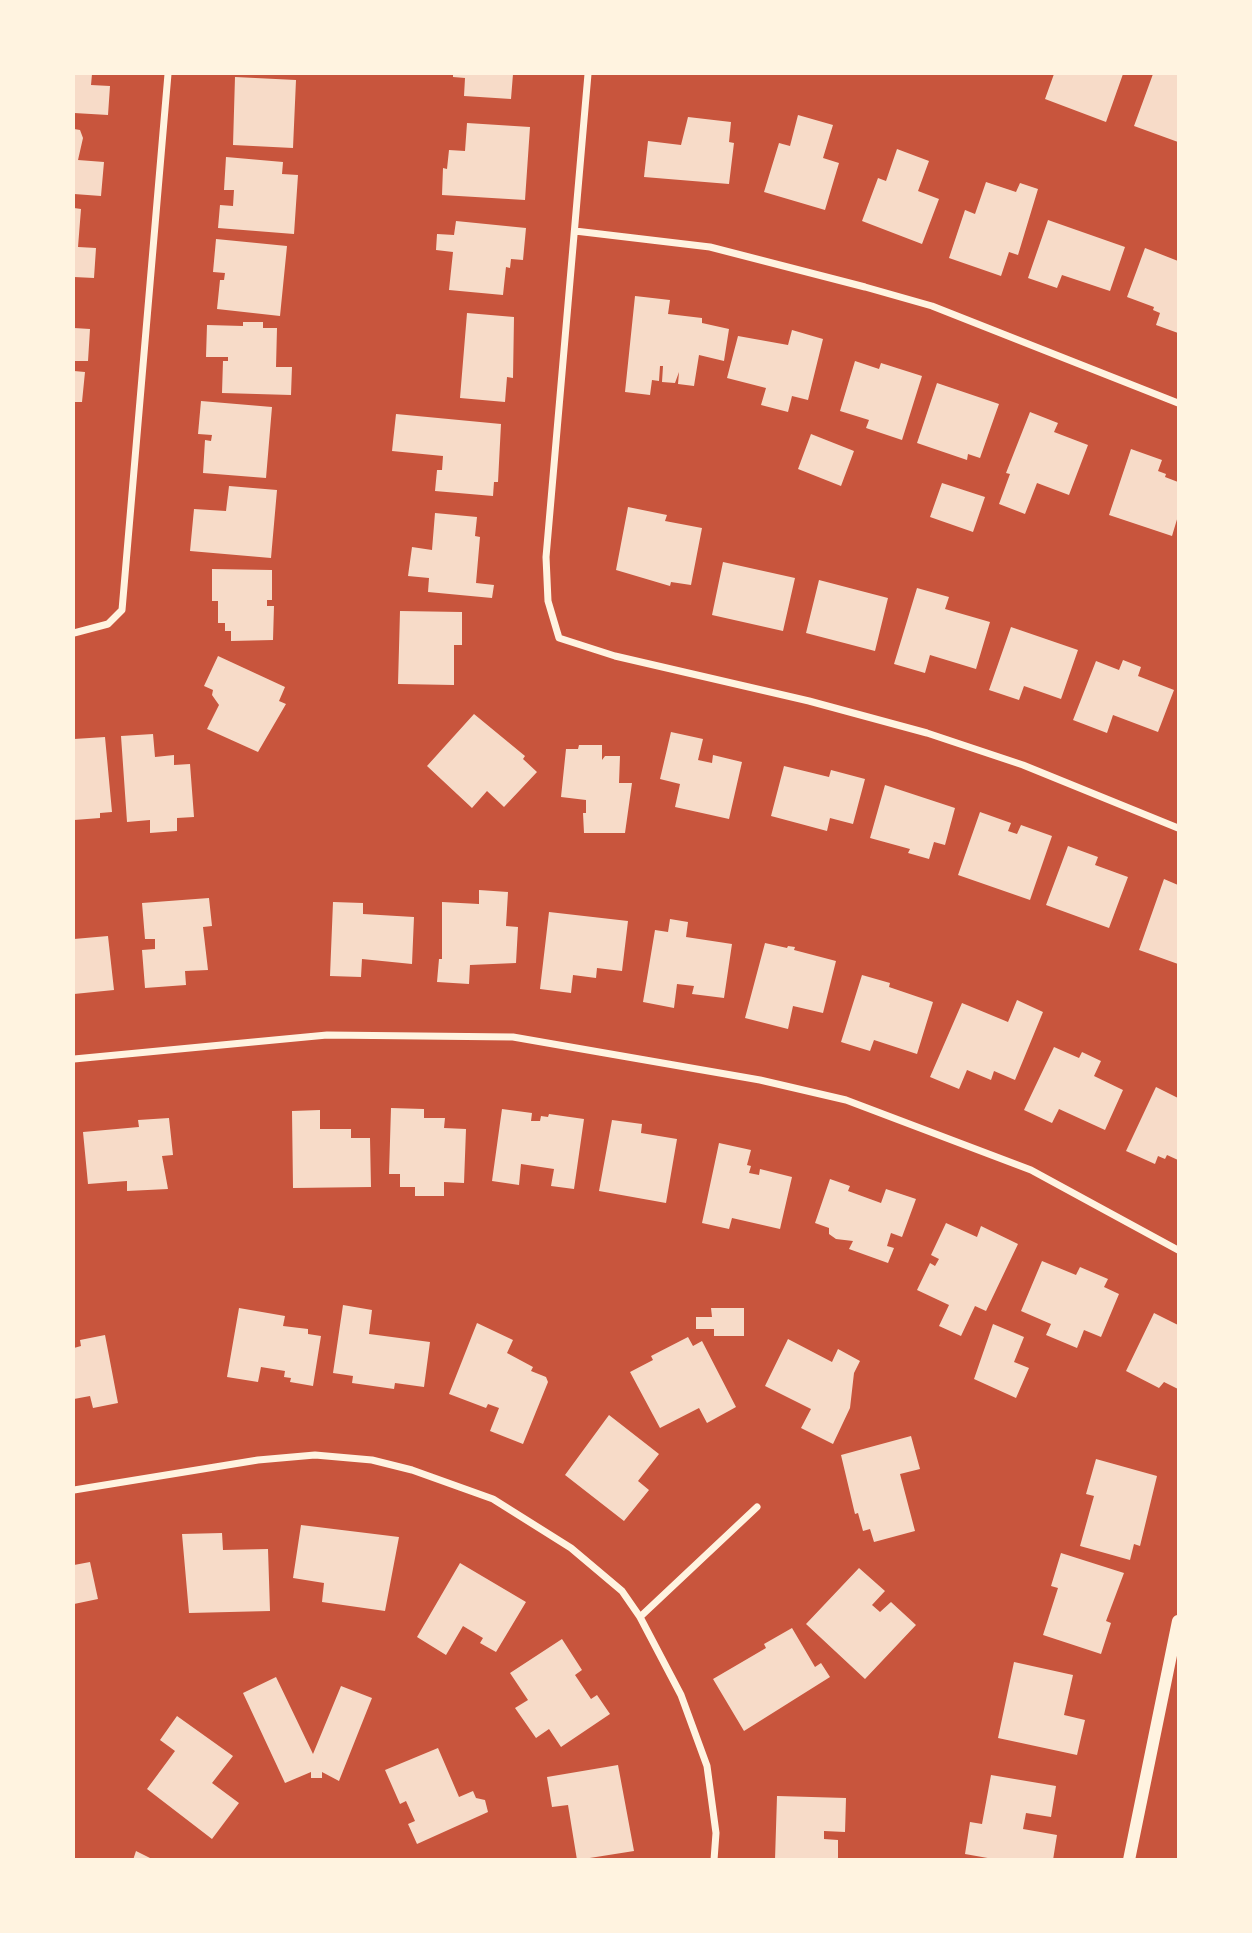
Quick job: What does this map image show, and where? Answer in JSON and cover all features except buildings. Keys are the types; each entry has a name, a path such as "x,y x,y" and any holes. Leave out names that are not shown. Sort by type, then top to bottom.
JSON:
{"street":[{"path":"74,632 108,624 122,610 168,74"},
{"path":"588,74 545,557 548,601 559,638 615,656 809,701 927,733 1023,765 1178,828"},
{"path":"576,231 710,247 865,286 932,306 1178,403"},
{"path":"74,1059 327,1035 527,1040 760,1080 846,1100 1031,1170 1178,1250"},
{"path":"74,1490 258,1460 315,1455 372,1460 412,1470 493,1499 570,1548 622,1591 640,1617 681,1695 707,1766 716,1833 714,1860"},
{"path":"640,1617 757,1507"},
{"path":"1129,1860 1178,1621"}]}
